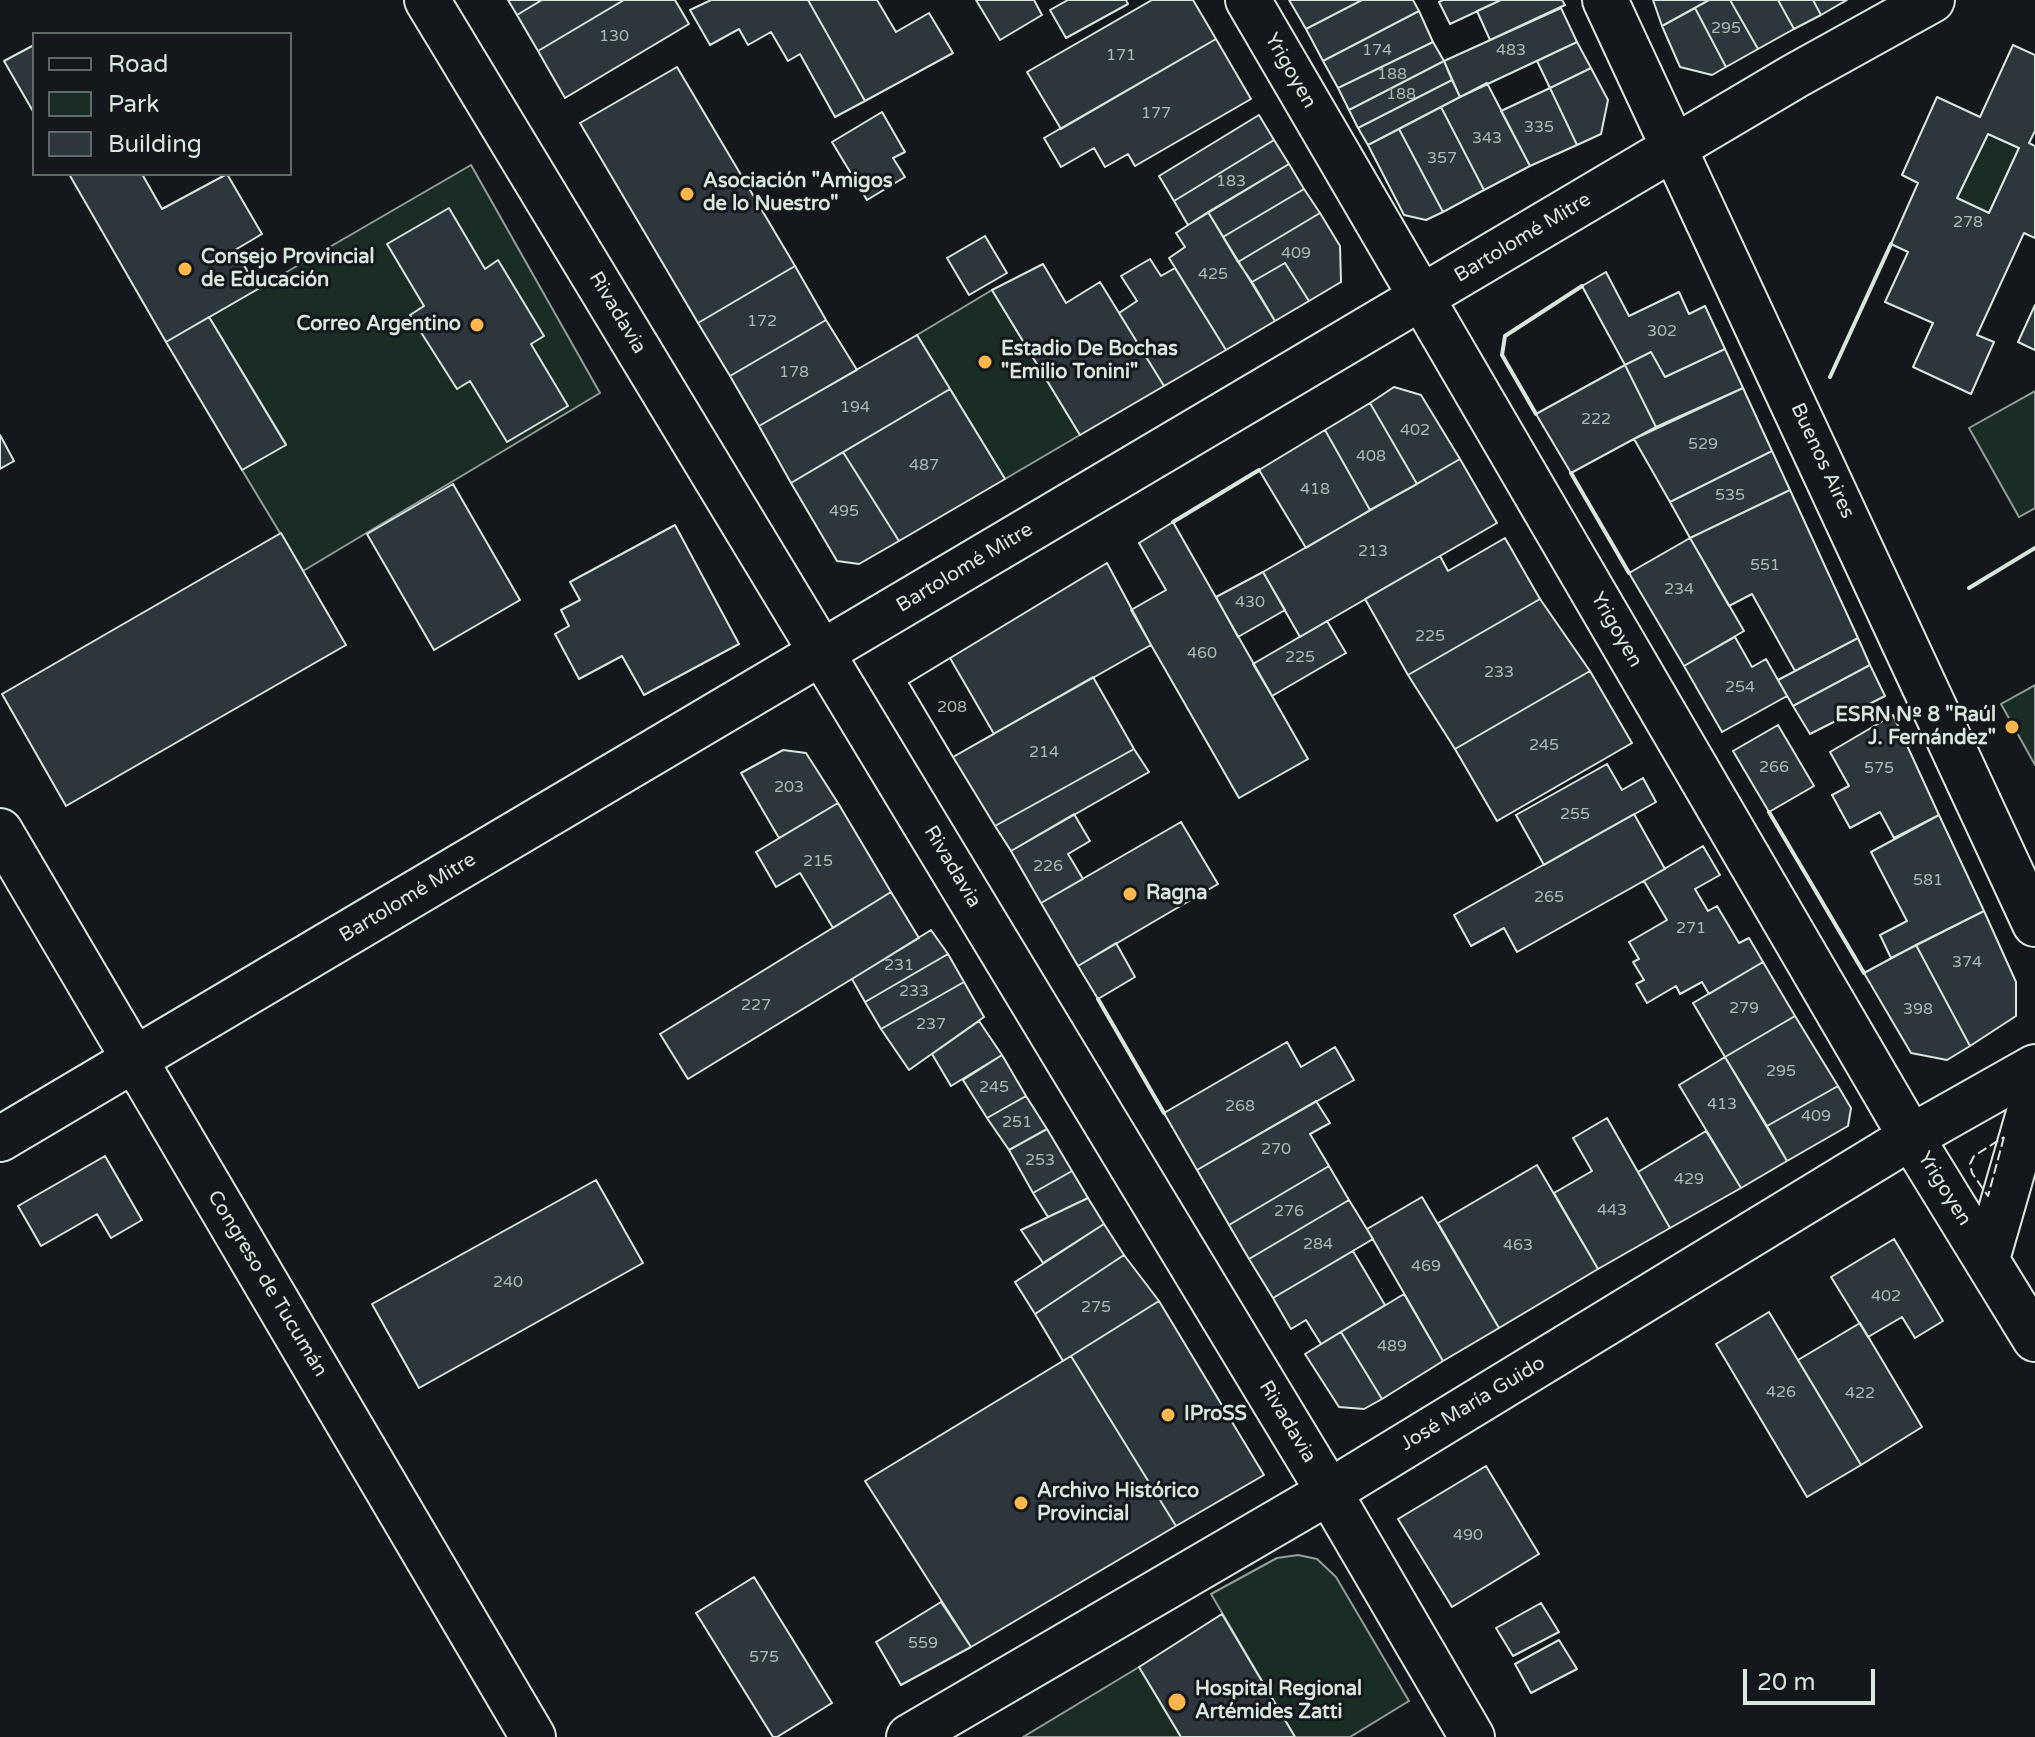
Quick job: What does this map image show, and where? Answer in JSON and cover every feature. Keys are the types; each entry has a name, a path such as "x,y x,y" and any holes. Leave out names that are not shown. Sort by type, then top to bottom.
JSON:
{"street":[{"name":"Rivadavia","path":"427,0 1329,1492 1472,1737"},
{"name":"Yrigoyen","path":"1248,0 1911,1137 2035,1339"},
{"name":"Buenos Aires","path":"1605,0 2035,924"},
{"name":"Bartolomé Mitre","path":"0,1139 1674,148 1932,0"},
{"name":"Congreso de Tucumán","path":"0,831 533,1737"},
{"name":"José María Guido","path":"909,1737 1329,1492 1911,1137 2035,1067"},
{"name":"Yrigoyen","path":"1987,1259 2035,1092"}],"green space":[{"path":"1988,134 2019,148 1989,213 1957,198"},
{"path":"471,165 600,393 303,571 242,470 286,444 209,317"},
{"name":"Estadio De Bochas \"Emilio Tonini\"","path":"992,290 1080,435 1005,479 917,335"},
{"path":"2035,391 2035,508 2019,517 1969,428"},
{"path":"2035,685 2035,765 2001,704"},
{"path":"1298,1555 1317,1559 1336,1577 1409,1701 1350,1737 1295,1737 1211,1594 1277,1558"},
{"path":"1139,1667 1181,1737 1023,1737"}],"building":[{"path":"508,0 542,0 517,15"},
{"path":"542,0 624,0 538,51 517,15"},
{"path":"624,0 675,0 689,24 565,98 538,51"},
{"path":"711,0 808,0 865,101 835,117 800,54 788,61 771,32 748,45 739,29 710,45 690,10"},
{"path":"808,0 877,0 896,32 929,13 953,53 865,101"},
{"path":"976,0 1034,0 1042,15 1000,40"},
{"path":"1068,0 1126,0 1128,4 1066,38 1050,10"},
{"path":"1152,0 1193,0 1216,39 1061,129 1027,72"},
{"path":"1289,0 1362,0 1306,29"},
{"path":"1362,0 1413,0 1419,11 1323,61 1306,29"},
{"path":"1501,0 1450,24 1439,2"},
{"path":"1501,0 1562,0 1565,5 1490,40 1477,11"},
{"path":"1653,0 1709,0 1662,26"},
{"path":"1709,0 1730,0 1758,49 1726,67 1695,8"},
{"path":"1730,0 1778,0 1794,29 1758,49"},
{"path":"1778,0 1813,0 1821,15 1794,29"},
{"path":"1813,0 1847,0 1821,15"},
{"path":"1561,8 1577,42 1460,97 1444,61"},
{"path":"1695,8 1726,67 1712,75 1680,67 1662,26"},
{"path":"1419,11 1433,42 1338,88 1323,61"},
{"path":"1216,39 1251,99 1135,166 1128,154 1105,167 1094,148 1061,167 1044,138"},
{"path":"1433,42 1444,61 1349,110 1338,88"},
{"path":"1577,42 1591,68 1550,88 1537,61"},
{"path":"2013,45 2035,55 2035,131 2029,143 2035,146 2035,238 2024,233 1977,335 1994,342 1971,394 1913,367 1933,323 1885,302 1908,252 1891,244 1918,183 1902,175 1937,97 1980,117","holes":["1988,134 2019,148 1989,213 1957,198"]},
{"path":"32,46 32,110 4,61"},
{"path":"1444,61 1452,80 1358,128 1349,110"},
{"name":"Asociación \"Amigos de lo Nuestro\"","path":"677,67 795,266 698,323 580,123"},
{"path":"1591,68 1608,100 1601,134 1577,145 1550,88"},
{"path":"1452,80 1460,97 1368,145 1358,128"},
{"path":"1487,83 1530,166 1484,190 1441,107"},
{"path":"1550,88 1577,145 1530,166 1501,111"},
{"path":"1441,107 1484,190 1443,212 1399,129"},
{"path":"882,112 905,152 893,158 905,177 867,200 832,142"},
{"path":"1259,115 1274,140 1174,201 1159,176"},
{"path":"1399,129 1443,212 1426,220 1404,215 1368,145"},
{"path":"1274,140 1289,164 1188,225 1174,201"},
{"path":"1289,164 1304,189 1223,237 1208,212"},
{"name":"Consejo Provincial de Educación","path":"70,176 143,176 162,209 228,176 262,234 235,250 258,289 166,342"},
{"path":"1304,189 1320,213 1238,262 1223,237"},
{"name":"Correo Argentino","path":"449,208 485,269 498,260 544,336 531,344 568,406 507,442 470,381 457,389 410,315 424,306 387,244"},
{"path":"1208,212 1275,321 1226,350 1169,258 1185,247 1176,233"},
{"path":"1320,213 1340,246 1341,282 1309,301 1285,263 1252,282 1238,262"},
{"path":"985,236 1007,273 969,295 947,258"},
{"path":"1150,259 1161,276 1175,268 1226,350 1164,386 1119,313 1137,301 1121,276"},
{"path":"1285,263 1309,301 1275,321 1252,282"},
{"path":"1043,264 1066,303 1100,282 1164,386 1080,435 992,290"},
{"path":"795,266 826,320 730,376 698,323"},
{"path":"1606,272 1629,316 1679,292 1689,314 1705,306 1725,349 1665,377 1651,352 1625,365 1582,286"},
{"path":"2035,305 2035,350 2018,342"},
{"path":"209,317 286,445 242,470 166,342"},
{"path":"826,320 857,370 759,426 730,376"},
{"path":"917,335 950,389 791,483 759,426"},
{"path":"1725,349 1743,388 1656,427 1625,365 1651,352 1665,377"},
{"path":"1625,365 1656,427 1571,473 1536,414"},
{"path":"1394,387 1421,395 1460,459 1417,484 1370,403"},
{"path":"1743,388 1772,451 1670,502 1634,439"},
{"path":"950,389 1005,479 899,541 843,452"},
{"path":"1370,403 1417,484 1370,510 1325,430"},
{"path":"1325,430 1370,510 1306,548 1259,470"},
{"path":"0,435 14,461 0,469"},
{"path":"1772,451 1790,490 1690,538 1670,502"},
{"path":"843,452 899,541 859,564 837,561 791,483"},
{"path":"1460,459 1497,523 1300,637 1263,572"},
{"path":"453,484 520,600 434,650 367,534"},
{"path":"1790,490 1858,638 1795,671 1752,594 1729,606 1690,538"},
{"path":"1173,522 1308,759 1239,798 1131,610 1166,590 1139,543"},
{"path":"675,525 739,644 644,695 622,656 579,679 555,634 569,626 561,610 580,600 570,582"},
{"path":"281,533 346,645 66,806 2,694"},
{"path":"1505,538 1540,599 1408,675 1365,599 1440,556 1448,571"},
{"path":"1690,538 1744,631 1684,666 1629,573"},
{"path":"1107,563 1151,645 953,757 909,683"},
{"path":"1263,572 1285,610 1238,637 1216,597"},
{"path":"1540,599 1590,671 1455,749 1408,675"},
{"path":"1327,621 1346,653 1272,696 1253,664"},
{"path":"1735,637 1752,667 1766,659 1787,696 1722,732 1684,666"},
{"path":"1858,638 1870,665 1793,706 1778,680"},
{"path":"950,658 994,734 953,757 909,683"},
{"path":"1870,665 1885,696 1810,734 1793,706"},
{"path":"1590,671 1632,743 1497,821 1455,749"},
{"path":"1093,677 1134,749 995,826 953,757"},
{"path":"1893,715 1939,815 1894,838 1880,812 1850,828 1832,795 1849,786 1830,752"},
{"path":"1778,725 1814,786 1769,812 1733,751"},
{"path":"1134,749 1149,772 1011,851 995,826"},
{"path":"783,750 806,753 838,803 779,838 741,773"},
{"path":"1607,764 1622,790 1643,778 1656,802 1544,865 1516,815"},
{"path":"838,803 891,892 833,928 800,873 776,887 756,852"},
{"path":"1074,814 1090,841 1068,854 1083,879 1041,903 1011,851"},
{"path":"1634,814 1665,869 1517,952 1504,928 1471,946 1454,915"},
{"path":"1939,815 1984,911 1891,958 1880,935 1907,921 1871,852"},
{"name":"Ragna","path":"1181,822 1218,884 1078,966 1041,903"},
{"path":"1703,846 1720,875 1695,889 1708,911 1717,906 1739,943 1749,938 1763,962 1709,994 1702,982 1680,994 1676,986 1647,1003 1636,984 1644,980 1633,962 1639,959 1629,942 1667,920 1644,881"},
{"path":"891,892 919,938 688,1079 660,1034"},
{"path":"1984,911 2016,982 2016,1016 1970,1046 1916,945"},
{"path":"931,930 948,954 865,1002 852,979"},
{"path":"1116,943 1135,977 1098,999 1078,966"},
{"path":"1916,945 1970,1046 1947,1060 1911,1053 1864,973"},
{"path":"948,954 964,982 881,1029 865,1002"},
{"path":"1763,962 1795,1016 1725,1057 1693,1003"},
{"path":"964,982 984,1017 909,1070 881,1029"},
{"path":"1795,1016 1838,1086 1767,1126 1725,1057"},
{"path":"979,1021 1002,1055 951,1086 932,1054"},
{"path":"1287,1042 1301,1067 1335,1047 1354,1080 1197,1170 1164,1113"},
{"path":"1002,1055 1026,1096 987,1118 963,1080"},
{"path":"1725,1057 1787,1161 1741,1188 1679,1085"},
{"path":"1838,1086 1851,1108 1848,1126 1787,1161 1767,1126"},
{"path":"1026,1096 1047,1129 1009,1150 987,1118"},
{"path":"1316,1101 1330,1123 1310,1134 1329,1166 1229,1225 1197,1170"},
{"path":"1607,1118 1670,1228 1598,1269 1554,1193 1592,1171 1573,1138"},
{"path":"1047,1129 1072,1171 1033,1193 1009,1150"},
{"path":"1706,1131 1741,1188 1670,1228 1638,1172"},
{"path":"105,1156 142,1220 111,1238 97,1214 41,1246 18,1206"},
{"path":"1537,1165 1598,1269 1499,1328 1438,1223"},
{"path":"1329,1166 1349,1200 1249,1259 1229,1225"},
{"path":"1072,1171 1088,1198 1048,1217 1033,1193"},
{"path":"596,1180 643,1263 419,1388 372,1304"},
{"path":"1422,1197 1499,1328 1443,1361 1367,1229"},
{"path":"1088,1198 1104,1224 1043,1263 1021,1230"},
{"path":"1349,1200 1373,1239 1273,1298 1249,1259"},
{"path":"1104,1224 1124,1255 1035,1314 1015,1282"},
{"path":"1894,1239 1943,1321 1915,1338 1902,1317 1868,1337 1831,1277"},
{"path":"1353,1251 1385,1305 1321,1344 1306,1320 1291,1329 1273,1298"},
{"path":"1124,1255 1159,1301 1063,1361 1035,1314"},
{"path":"1404,1294 1443,1361 1382,1399 1341,1332"},
{"name":"IProSS","path":"1159,1301 1264,1475 1176,1526 1071,1356"},
{"path":"1769,1312 1861,1465 1807,1497 1716,1344"},
{"path":"1860,1323 1922,1427 1861,1465 1798,1360"},
{"path":"1341,1332 1382,1399 1364,1409 1339,1407 1305,1354"},
{"name":"Archivo Histórico Provincial","path":"1071,1356 1176,1526 971,1647 865,1481"},
{"path":"1486,1466 1539,1554 1452,1607 1398,1519"},
{"path":"754,1577 832,1703 777,1737 773,1737 696,1613"},
{"path":"941,1602 971,1647 901,1685 876,1642"},
{"path":"1541,1603 1559,1632 1513,1656 1496,1628"},
{"name":"Hospital Regional Artémides Zatti","path":"1222,1614 1295,1737 1181,1737 1139,1667"},
{"path":"1559,1640 1577,1669 1531,1693 1515,1664"}],"fence":[{"path":"2004,1137 1988,1196 1972,1173 1970,1164 1974,1156 2004,1137"}],"wall":[{"path":"1830,377 1891,244"},
{"path":"1536,414 1502,355 1505,336 1582,286"},
{"path":"1173,522 1259,470"},
{"path":"1571,473 1629,573"},
{"path":"1969,588 2035,548"},
{"path":"1769,812 1864,973"},
{"path":"1098,999 1164,1113"}],"place":[{"name":"Asociación \"Amigos de lo Nuestro\"","path":"687,194"},
{"name":"Consejo Provincial de Educación","path":"185,269"},
{"name":"Correo Argentino","path":"477,325"},
{"name":"Estadio De Bochas \"Emilio Tonini\"","path":"985,362"},
{"name":"ESRN Nº 8 \"Raúl J. Fernández\"","path":"2012,727"},
{"name":"Ragna","path":"1130,894"},
{"name":"IProSS","path":"1168,1415"},
{"name":"Archivo Histórico Provincial","path":"1021,1503"},
{"name":"Hospital Regional Artémides Zatti","path":"1177,1702"}]}
